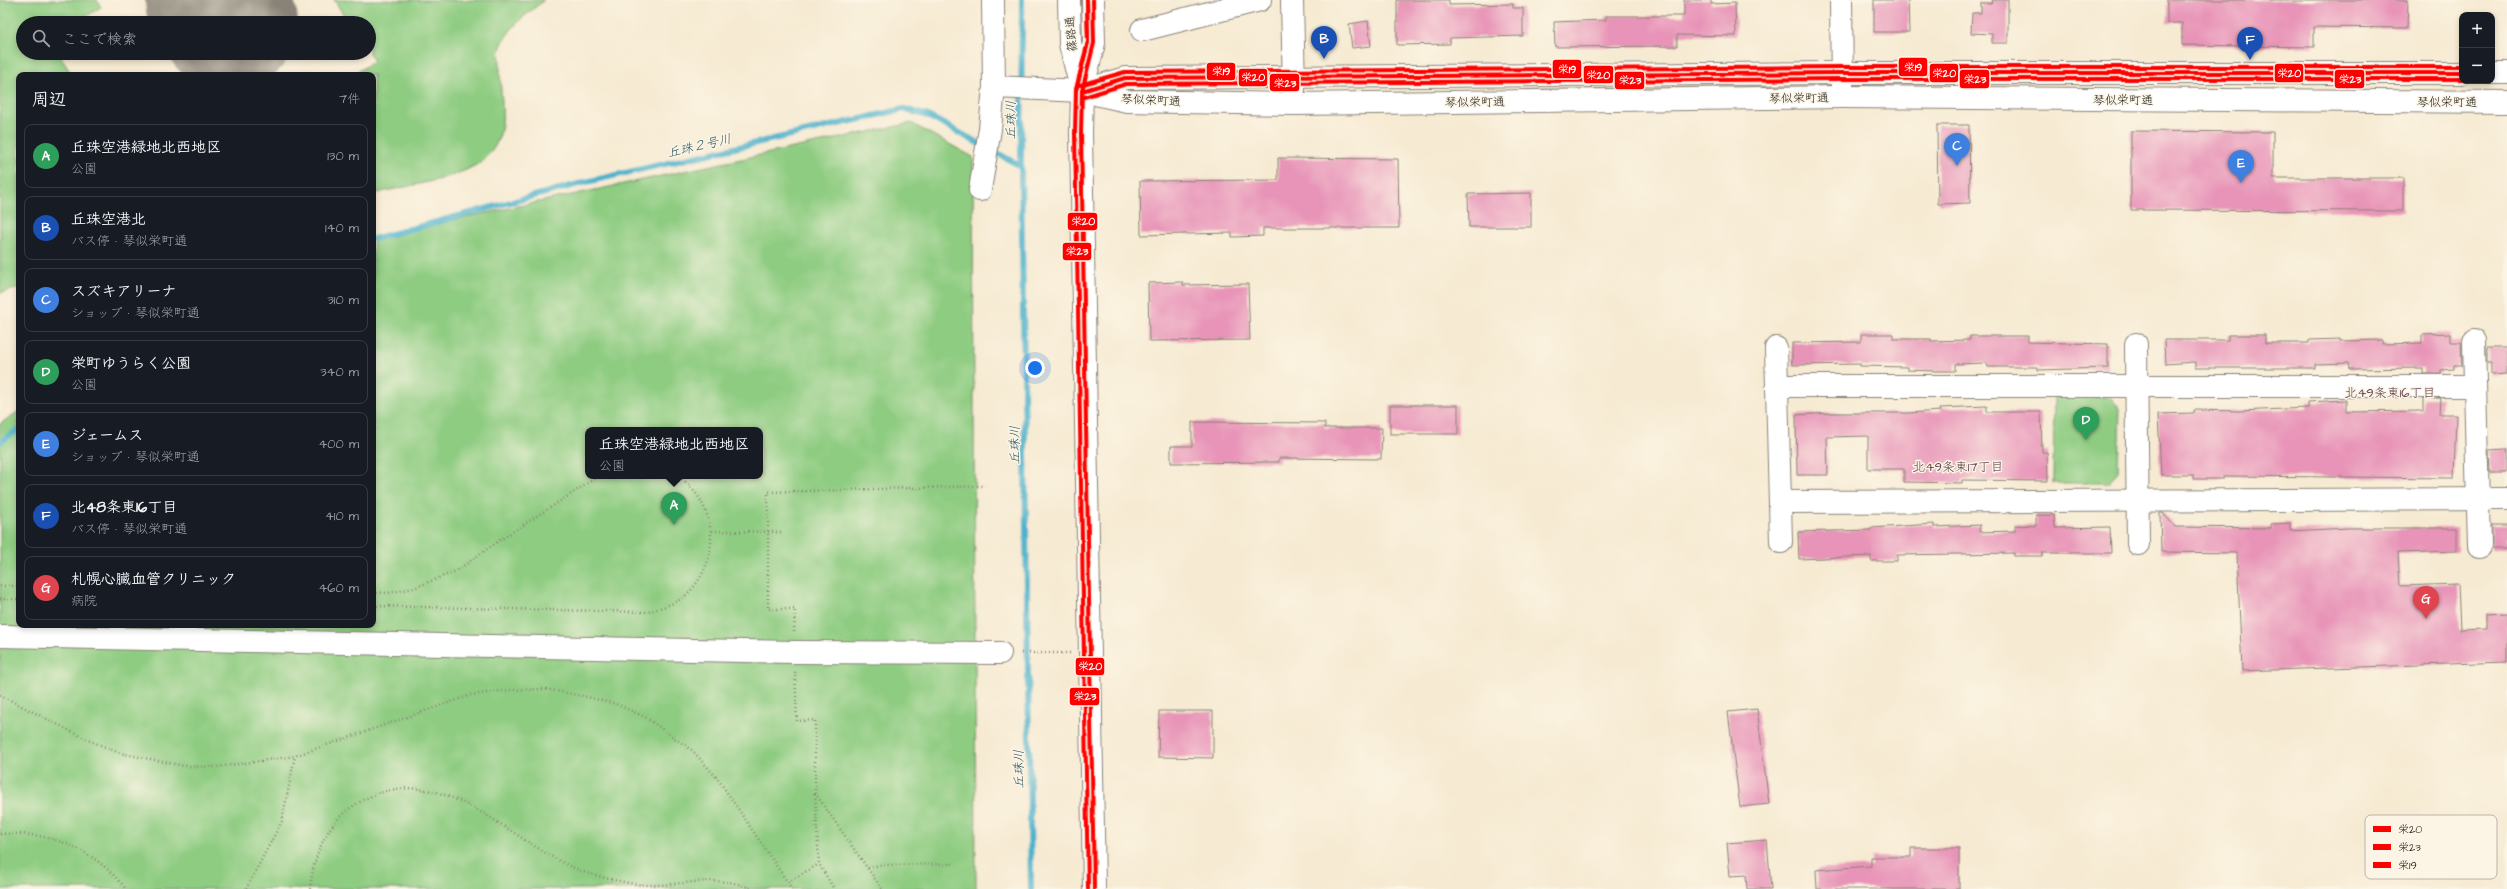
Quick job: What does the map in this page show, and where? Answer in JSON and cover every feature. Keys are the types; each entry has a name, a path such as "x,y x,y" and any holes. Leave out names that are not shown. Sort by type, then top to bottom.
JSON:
{"street":[{"path":"980,190 990,129 999,87 993,0"},
{"name":"篠路通","path":"1069,0 1070,44 1082,91 1094,889"},
{"name":"篠路通","path":"1082,91 1094,43 1093,0"},
{"path":"1142,30 1260,0"},
{"path":"1292,0 1295,77 1294,104"},
{"path":"1841,0 1842,97"},
{"name":"琴似栄町通","path":"1082,91 1125,78 1841,73 2459,73"},
{"path":"2495,73 2507,73"},
{"path":"999,87 1082,91"},
{"name":"琴似栄町通","path":"1082,91 1128,101 1294,104 1842,97 2507,102"},
{"path":"2474,341 2478,547"},
{"path":"2136,344 2138,544"},
{"path":"1776,348 1782,502 1781,542"},
{"path":"1778,386 2475,386"},
{"path":"1782,502 2507,499"},
{"path":"0,636 794,652 1000,653"}],"path":[{"path":"376,592 388,592 414,588 456,571 500,540 594,479"},
{"path":"376,606 648,612 669,605 685,596 697,580 706,564 713,541 712,531 701,498 690,484 682,479"},
{"path":"834,889 819,864 815,793 815,720 797,721 794,652 795,609 768,609 768,492 985,486"},
{"path":"712,531 784,532"},
{"path":"0,586 16,586"},
{"path":"0,599 16,599"},
{"path":"1042,653 1090,655"},
{"path":"0,695 88,740 120,753 184,766 217,767 256,763 295,756 471,695 508,690 545,689 616,704 645,717 693,751 718,779 792,889"},
{"path":"246,889 282,821 295,756"},
{"path":"310,889 317,852 323,839 340,817 352,806 374,795 391,789 417,787 450,795 564,864 594,875 640,884 729,882 752,889"},
{"path":"815,793 882,889"},
{"path":"0,834 43,836 70,843 93,856 114,874 126,889"},
{"path":"788,882 819,864"},
{"path":"868,868 880,865 954,864"}],"green space":[{"path":"0,0 97,0 101,7 87,16 16,16 16,60 62,60 70,72 16,72 16,289 0,293"},
{"path":"334,0 544,0 512,28 500,50 502,120 496,144 488,155 476,165 465,171 440,179 376,193 376,72 357,72 373,60 376,60 376,16 344,16"},
{"path":"911,123 973,157 976,889 0,889 0,424 16,413 16,628 376,628 376,236"},
{"path":"2054,396 2110,397 2120,409 2118,471 2108,483 2053,483"}],"building":[{"path":"1397,0 1449,0 1449,5 1513,4 1513,8 1523,8 1523,36 1450,38 1450,44 1397,45"},
{"path":"1684,0 1711,0 1711,4 1735,3 1736,36 1677,35 1677,46 1555,47 1554,22 1606,20 1606,16 1684,16"},
{"path":"1874,0 1908,0 1909,32 1874,32"},
{"path":"1992,0 2008,0 2008,43 1992,43 1992,34 1971,33 1972,13 1981,13 1981,3 1991,3"},
{"path":"2167,0 2408,0 2407,28 2314,27 2314,47 2182,45 2182,23 2167,23"},
{"path":"1368,21 1371,46 1352,48 1349,24"},
{"path":"1937,125 1969,125 1970,203 1938,204"},
{"path":"2131,131 2273,132 2273,178 2403,178 2403,211 2131,210"},
{"path":"1278,158 1398,159 1399,228 1263,228 1263,236 1232,237 1232,233 1141,235 1140,181 1278,180"},
{"path":"1531,193 1531,227 1469,227 1468,194"},
{"path":"1183,282 1183,285 1248,284 1250,340 1149,341 1148,283"},
{"path":"2450,333 2450,342 2461,342 2462,365 2454,365 2454,369 2441,370 2441,374 2423,374 2423,368 2350,369 2349,363 2315,364 2315,368 2195,368 2195,362 2165,364 2164,340 2228,340 2228,335 2265,335 2265,343 2309,343 2309,340 2340,339 2340,341 2382,340 2382,344 2422,343 2422,334"},
{"path":"1861,334 1893,334 1893,339 1931,339 1931,341 1970,340 1970,336 2028,336 2028,342 2108,344 2108,368 2038,370 2038,367 1988,367 1987,363 1955,364 1955,371 1935,371 1907,370 1907,367 1860,366 1860,364 1792,365 1792,343 1861,342"},
{"path":"2487,348 2507,348 2507,374 2491,375 2491,363 2487,363"},
{"path":"2423,398 2441,398 2440,414 2456,414 2454,478 2223,476 2223,479 2193,479 2193,475 2161,475 2158,414 2194,413 2194,410 2238,411 2308,408 2308,402 2346,400 2346,412 2423,411"},
{"path":"1390,405 1458,405 1458,434 1390,434"},
{"path":"1987,406 1987,412 2041,412 2042,452 2047,452 2048,481 1962,480 1962,483 1904,482 1904,469 1868,469 1868,436 1827,437 1828,475 1797,475 1796,415 1832,413 1908,413 1941,411 1940,408"},
{"path":"1192,422 1325,423 1325,428 1382,428 1381,459 1279,458 1279,462 1171,463 1171,446 1192,446"},
{"path":"2507,449 2507,473 2490,473 2489,450"},
{"path":"2160,513 2163,513 2175,527 2271,528 2271,524 2290,523 2290,531 2348,528 2457,528 2457,551 2398,553 2400,586 2458,584 2460,630 2486,629 2486,614 2507,613 2507,662 2242,671 2237,553 2161,552"},
{"path":"2036,515 2054,515 2055,528 2110,527 2111,553 2042,553 2042,556 2014,556 2014,553 1897,555 1897,561 1871,561 1871,556 1799,559 1798,532 1871,530 1871,528 1934,524 1934,527 1980,525 1979,532 2015,531 2015,525 2036,526"},
{"path":"2491,525 2507,525 2507,549 2491,549"},
{"path":"1757,709 1769,804 1740,807 1728,712"},
{"path":"1159,711 1213,711 1213,758 1158,757"},
{"path":"1767,840 1771,889 1747,889 1746,875 1730,876 1727,843"},
{"path":"1911,848 1959,848 1959,889 1817,889 1816,870 1871,866 1871,857 1911,857"}],"waterway":[{"name":"丘珠川","path":"1022,0 1021,166 1031,889"},
{"name":"丘珠２号川","path":"376,238 586,182 904,109 928,116 1021,166"},
{"name":"丘珠２号川","path":"0,442 16,431"}],"runway":[{"path":"214,0 224,16"}],"transit line":[{"name":"栄23","path":"1087,0 1088,42 1076,90 1075,133 1088,889"},
{"name":"栄19","path":"1076,90 1088,42 1087,0"},
{"name":"栄20","path":"1093,0 1094,43 1082,91 1081,133 1094,889"},
{"name":"栄19","path":"1080,85 1125,72 1841,67 2459,67"},
{"name":"栄20","path":"1082,91 1125,78 1841,73 2459,73"},
{"name":"栄23","path":"1084,97 1126,84 1841,79 2459,79"}],"place":[{"name":"丘珠空港北","path":"1324,59"},
{"name":"北48条東16丁目","path":"2250,60"},
{"name":"スズキアリーナ","path":"1957,166"},
{"name":"ジェームス","path":"2241,183"},
{"name":"栄町ゆうらく公園","path":"2086,440"},
{"name":"丘珠空港緑地北西地区","path":"674,525"},
{"name":"札幌心臓血管クリニック","path":"2426,619"}],"district":[{"name":"北49条東16丁目","path":"2390,392"},
{"name":"北49条東17丁目","path":"1958,466"}]}
